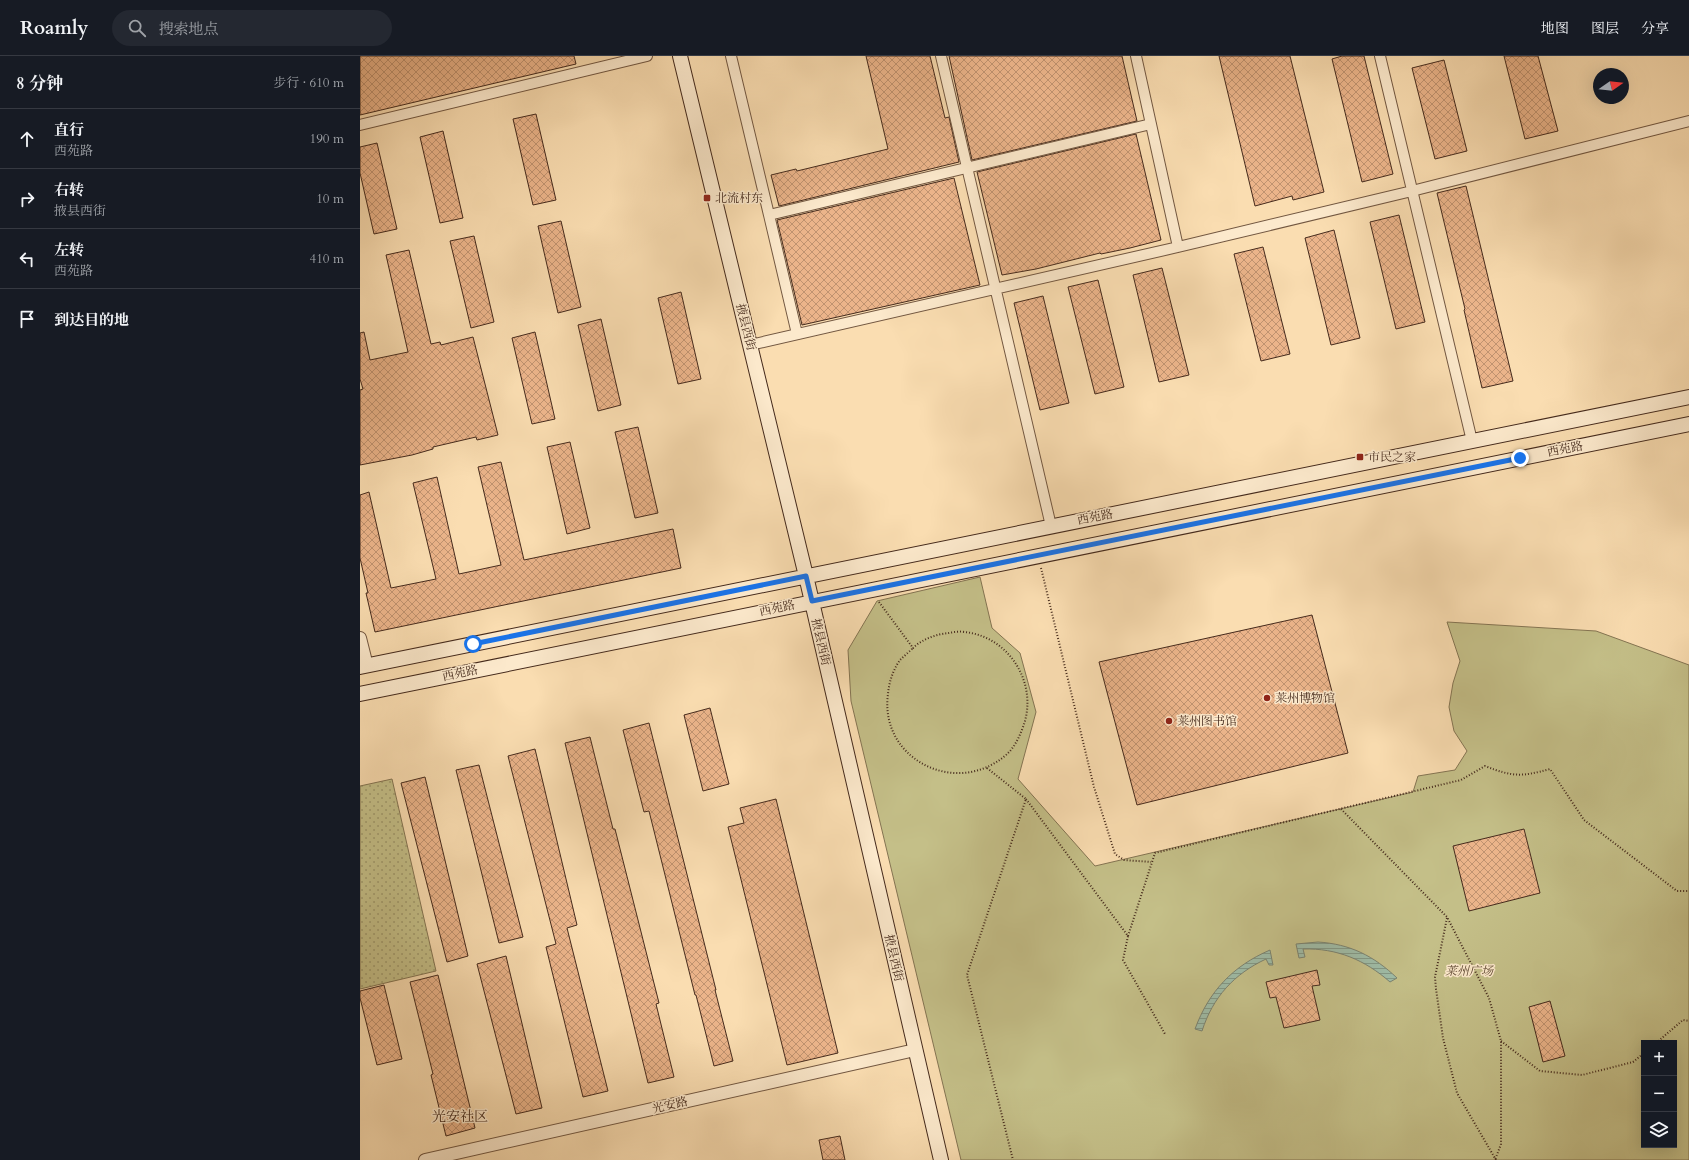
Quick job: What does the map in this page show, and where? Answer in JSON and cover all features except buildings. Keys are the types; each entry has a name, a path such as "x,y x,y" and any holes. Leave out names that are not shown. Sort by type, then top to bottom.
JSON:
{"main road":[{"name":"掖县西街","path":"680,56 812,601 941,1160"},
{"name":"西苑路","path":"363,666 1689,397"},
{"name":"西苑路","path":"360,694 870,589 1689,424"}],"street":[{"path":"360,125 647,56"},
{"path":"731,56 797,334"},
{"path":"940,56 1051,526"},
{"path":"1136,56 1178,246"},
{"path":"1380,56 1472,441"},
{"path":"750,345 1412,191 1689,121"},
{"path":"769,215 1151,124"},
{"path":"360,638 363,666"},
{"name":"光安路","path":"425,1160 915,1050"}],"path":[{"path":"1038,555 1094,787 1115,854 1124,860 1152,862"},
{"path":"870,589 913,648"},
{"path":"964,632 987,638 1007,652 1021,671 1028,693 1028,716 1018,740 1006,755 987,768 965,774 943,773 922,764 904,750 891,729 886,706 889,682 900,660 913,648 918,643 940,633 964,632"},
{"path":"1165,1034 1123,960 1128,936 1155,853 1461,780 1485,766 1506,774 1528,775 1550,769 1584,820 1678,891 1689,891"},
{"path":"987,768 1026,799 1128,936"},
{"path":"1013,1160 967,975 1026,799"},
{"path":"1341,809 1447,917 1489,998 1500,1041 1501,1144 1496,1160"},
{"path":"1447,917 1435,977 1444,1038 1457,1094 1496,1160"},
{"path":"1660,1040 1683,1020 1689,1021"},
{"path":"1500,1041 1540,1071 1582,1075 1634,1062 1641,1056"}],"green space":[{"name":"莱州广场","path":"980,577 992,628 1020,653 1036,712 1018,779 1095,866 1413,792 1418,776 1455,770 1467,751 1454,731 1449,707 1453,683 1460,661 1447,622 1596,631 1689,665 1689,1160 961,1160 851,701 848,650 877,601"},
{"path":"392,779 436,971 360,989 360,786"}],"shaded area":[{"path":"1318,942 1341,945 1361,952 1379,963 1397,978 1390,982 1371,967 1339,953 1315,949 1303,949 1305,957 1299,958 1296,944"},
{"path":"1270,950 1273,965 1269,965 1266,959 1235,979 1226,988 1212,1008 1202,1031 1195,1029 1207,1003 1224,981 1245,964"}],"place":[{"name":"北流村东","path":"707,198"},
{"name":"市民之家","path":"1360,457"},
{"name":"莱州博物馆","path":"1267,698"},
{"name":"莱州图书馆","path":"1169,721"}],"district":[{"name":"光安社区","path":"460,1116"}],"route":[{"path":"473,644 806,576 812,601 1520,458"}]}
